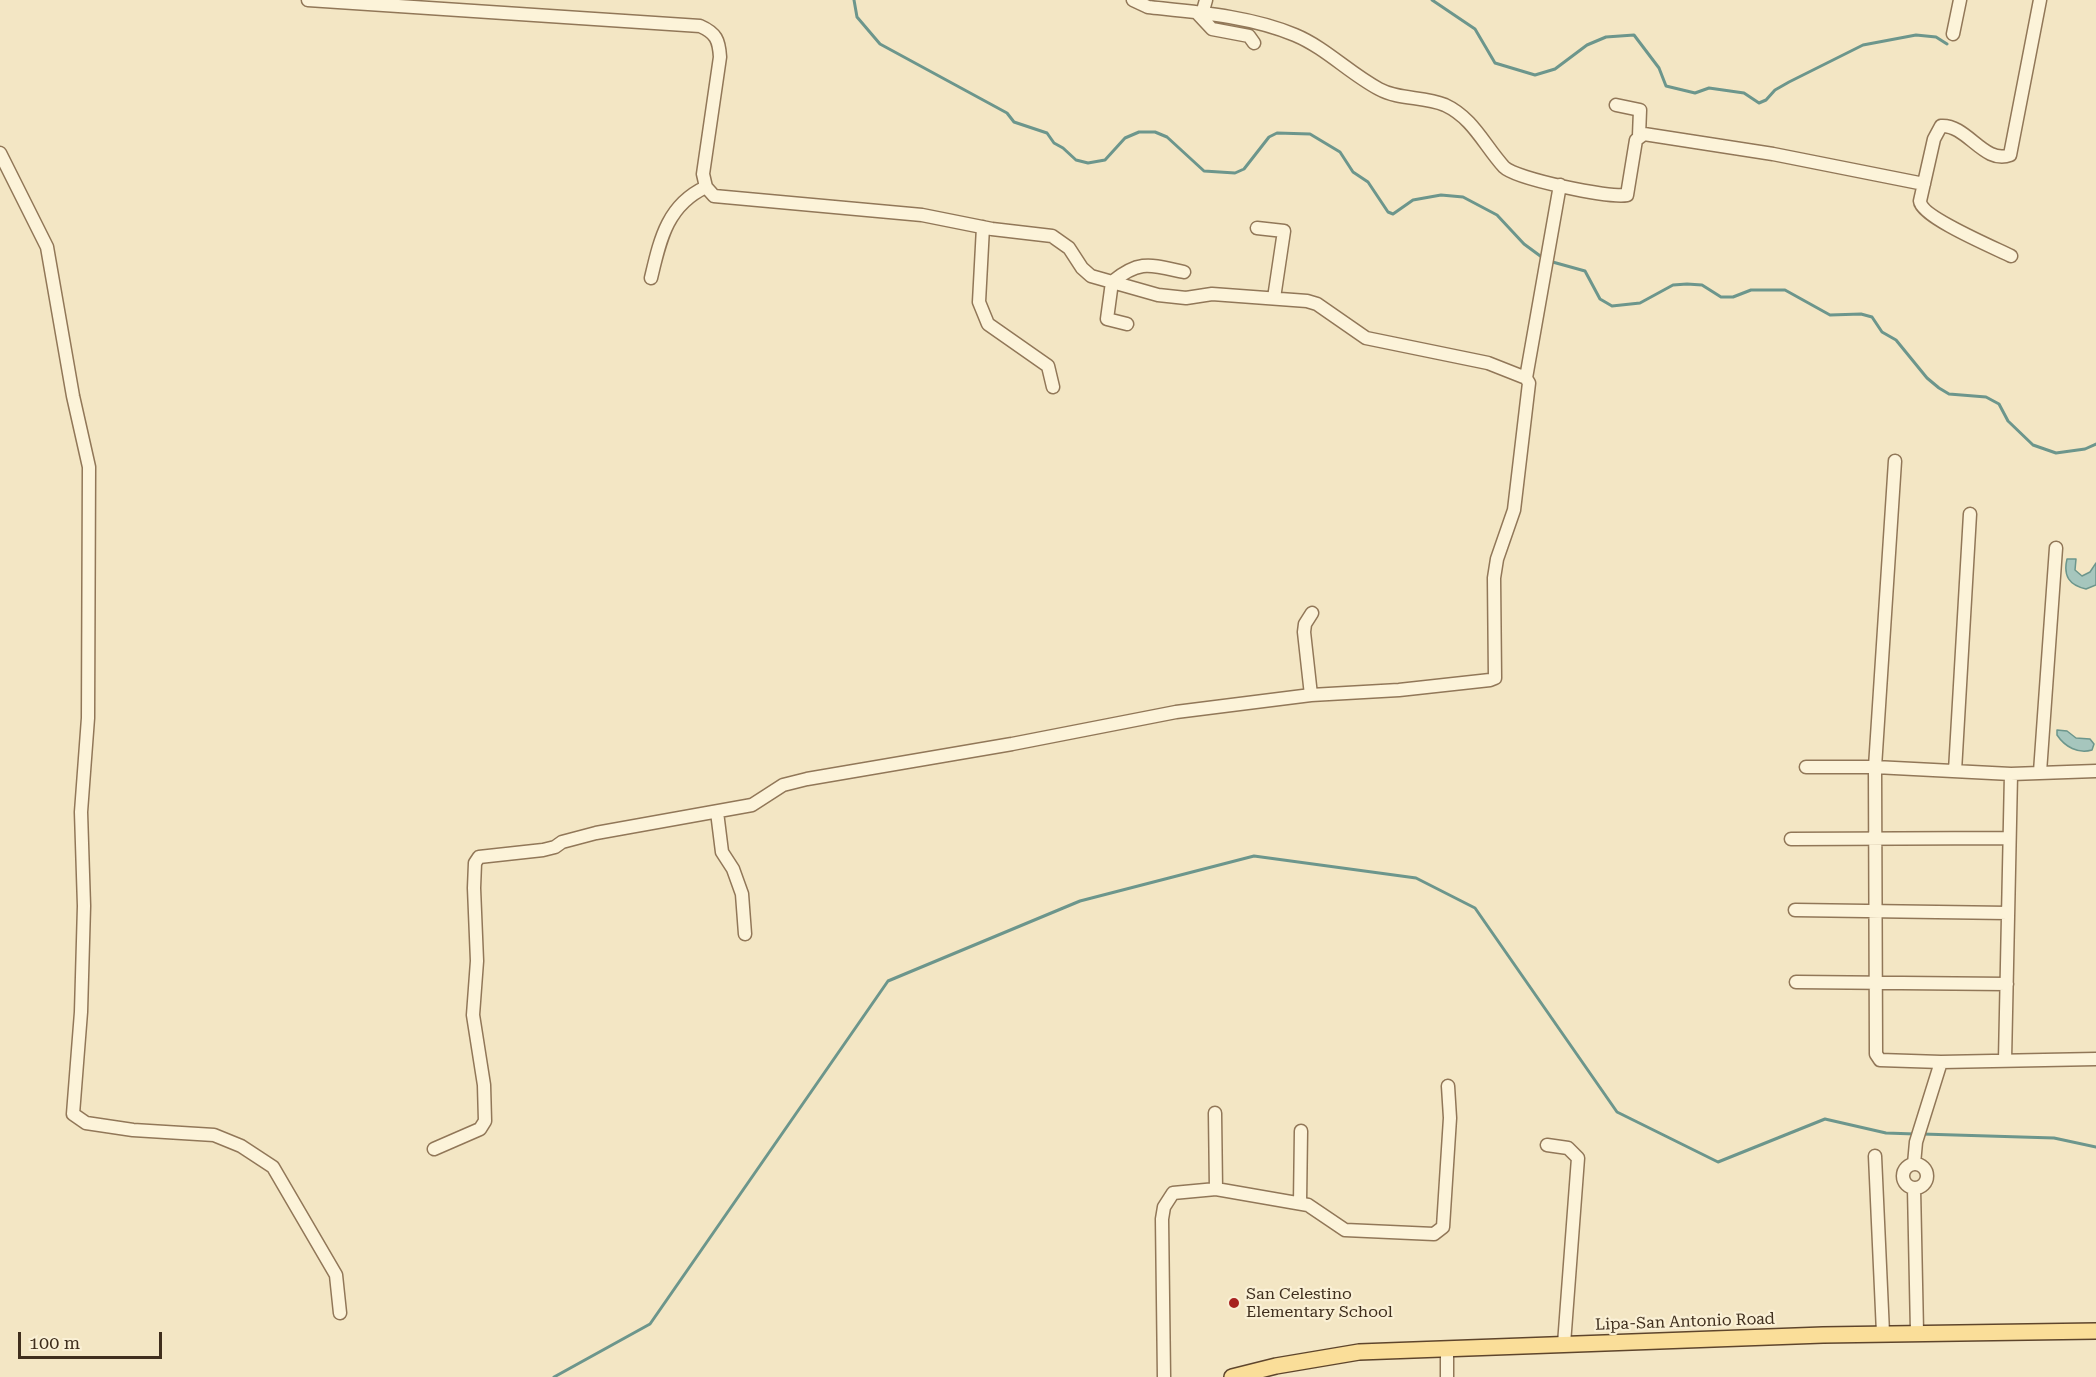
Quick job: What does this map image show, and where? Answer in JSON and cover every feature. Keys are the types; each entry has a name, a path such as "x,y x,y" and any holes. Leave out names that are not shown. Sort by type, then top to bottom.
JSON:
{"main road":[{"name":"Lipa-San Antonio Road","path":"1232,1377 1276,1371 1359,1352 1917,1332 2096,1331"}],"street":[{"path":"308,0 700,26 712,31 719,41 720,57 703,174 706,187 714,196 726,199 922,215 983,227 1052,236 1069,248 1082,268 1091,276 1158,295 1186,298 1212,294 1274,298 1317,304 1366,338 1488,363 1526,378 1529,383 1514,510 1497,559 1494,578 1495,678 1490,681 1399,690 1311,695 1176,712 1012,744 807,779 783,785 752,805 596,833 562,842 555,847 543,850 479,857 475,863 477,983 473,1015 483,1076 484,1121 480,1129 434,1149"},
{"path":"1133,0 1148,7 1242,20 1295,35 1328,53 1380,89 1446,106 1473,126 1505,168 1517,174 1594,192 1627,195 1639,136 1640,110 1616,105"},
{"path":"1200,14 1206,0"},
{"path":"1953,34 1960,0"},
{"path":"2011,256 1952,227 1924,209 1920,201 1934,139 1941,126 1968,135 1976,145 1998,156 2010,155 2040,0"},
{"path":"1200,14 1212,29 1249,36 1254,43"},
{"path":"1639,136 1644,134 1773,154 1924,184"},
{"path":"0,153 47,247 73,396 89,467 86,592 88,718 81,812 84,906 81,1012 73,1114 86,1123 133,1130 214,1135 241,1146 273,1167 336,1275 340,1313"},
{"path":"1526,378 1560,185"},
{"path":"651,278 667,223 683,201 706,187"},
{"path":"983,227 978,303 981,314 988,324 1048,366 1053,387"},
{"path":"1257,228 1284,231 1274,298"},
{"path":"1127,324 1107,319 1112,282 1128,269 1138,265 1184,272"},
{"path":"1895,461 1875,767 1874,983 1877,1058 1941,1062 2096,1059"},
{"path":"1955,771 1970,514"},
{"path":"2040,772 2056,548"},
{"path":"1311,695 1304,632 1305,624 1312,613"},
{"path":"1806,767 1875,767 2011,774 2096,771"},
{"path":"2005,1060 2011,774"},
{"path":"717,812 722,852 733,869 742,894 744,934"},
{"path":"1791,839 2009,838"},
{"path":"1795,910 2008,913"},
{"path":"1796,982 2007,984"},
{"path":"1914,1164 1916,1142 1941,1062"},
{"path":"1164,1377 1164,1207 1173,1193 1216,1189 1300,1203 1314,1208 1345,1230 1434,1234 1440,1232 1443,1227 1450,1129 1448,1086"},
{"path":"1215,1113 1216,1189"},
{"path":"1300,1203 1301,1131"},
{"path":"1547,1145 1568,1148 1578,1158 1564,1344"},
{"path":"1875,1156 1883,1333"},
{"path":"1914,1164 1922,1166 1927,1176 1921,1186 1914,1188 1907,1185 1903,1174 1907,1167 1914,1164"},
{"path":"1914,1188 1917,1332"},
{"path":"1447,1349 1447,1377"}],"water":[{"path":"2067,559 2076,559 2075,570 2082,576 2090,572 2096,563 2096,585 2086,589 2071,582 2066,570"},
{"path":"2057,730 2067,731 2076,738 2090,739 2094,744 2092,750 2082,751 2068,746 2057,735"}],"waterway":[{"path":"854,0 857,17 880,44 1007,113 1014,122 1047,133 1054,143 1076,160 1088,163 1105,160 1125,138 1139,132 1155,132 1167,137 1204,171 1235,173 1244,169 1269,137 1277,133 1310,134 1340,152 1353,172 1368,182 1388,212 1393,214 1413,200 1441,195 1463,197 1497,215 1524,244 1543,258"},
{"path":"1432,0 1475,29 1495,63 1535,75 1555,69 1587,45 1606,37 1634,35 1659,68 1666,86 1695,93 1709,88 1744,93 1759,103 1789,82 1863,45 1916,35 1936,37 1947,44"},
{"path":"1549,261 1585,271 1600,299 1612,306 1640,303 1673,285 1687,284 1702,285 1721,297 1733,297 1751,290 1785,290 1830,315 1861,314 1872,317 1882,332 1896,340 1927,378 1939,388 1949,394 1986,397 1999,404 2008,421 2033,445 2056,453 2085,449 2096,444"},
{"path":"554,1377 650,1324 888,981 1080,901 1254,856 1416,878 1475,908 1617,1112 1718,1162 1825,1119 1886,1133 1915,1134"},
{"path":"1922,1134 2054,1138 2096,1147"}],"place":[{"name":"San Celestino Elementary School","path":"1234,1303"}]}
